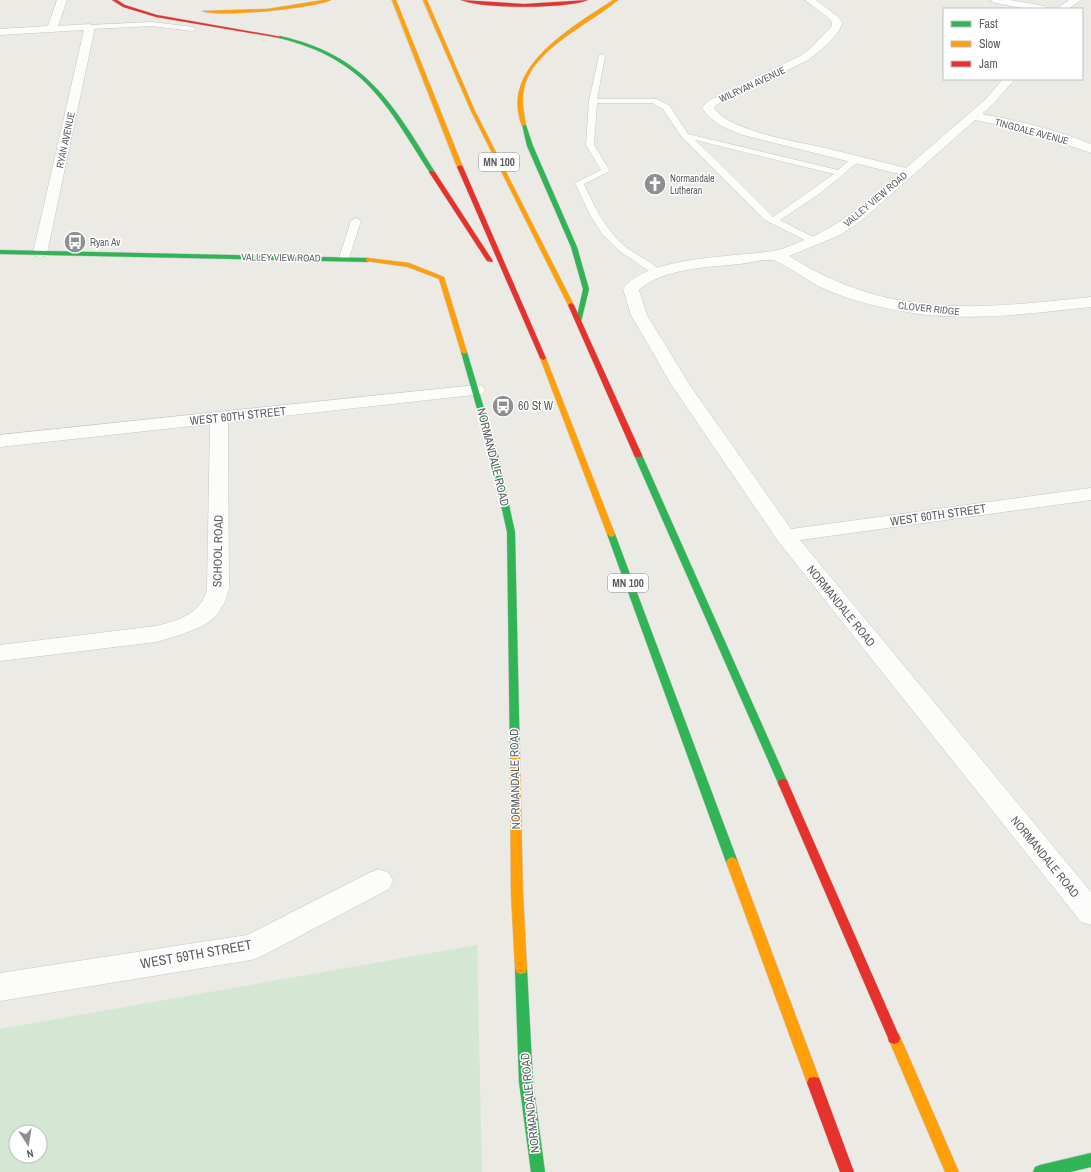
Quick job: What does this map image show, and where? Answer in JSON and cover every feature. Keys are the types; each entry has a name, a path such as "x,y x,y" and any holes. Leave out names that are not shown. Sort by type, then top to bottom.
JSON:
{"main road":[{"path":"114,0 127,7 161,17 248,30 298,42 325,52 347,64 382,97 405,128 429,168 525,314"},
{"path":"194,10 222,12 254,11 291,8 329,0"},
{"name":"MN 100","path":"394,0 445,132 525,314 572,430 847,1172"},
{"name":"MN 100","path":"425,0 473,111 579,321 718,634 952,1172"},
{"path":"463,0 489,4 522,6 566,4 586,0"},
{"path":"579,321 586,289 574,247 530,146 521,114 521,95 523,84 538,61 564,35 616,0"},
{"name":"VALLEY VIEW ROAD","path":"0,252 344,258 394,262 409,265 442,278 476,390"},
{"name":"NORMANDALE ROAD","path":"476,390 494,455 511,532 517,901 526,1082 538,1172"},
{"path":"1040,1172 1091,1160"}],"street":[{"path":"52,29 62,0"},
{"path":"811,1 826,0"},
{"path":"995,0 1039,8"},
{"path":"1063,8 1076,0"},
{"name":"WILRYAN AVENUE","path":"811,1 834,18 837,22 837,27 814,51 792,65 712,103 708,108 711,114 738,129 762,137 907,172"},
{"path":"0,32 90,27"},
{"name":"RYAN AVENUE","path":"40,253 90,27"},
{"name":"VALLEY VIEW ROAD","path":"650,276 691,265 777,255 816,242 835,232 856,218 990,101 1008,80"},
{"name":"TINGDALE AVENUE","path":"972,116 1054,135 1091,150"},
{"name":"CLOVER RIDGE","path":"777,255 827,284 859,296 896,305 933,310 972,312 1091,302"},
{"name":"NORMANDALE ROAD","path":"650,276 631,289 639,314 680,384 785,536 1091,913"},
{"name":"WEST 60TH STREET","path":"0,441 476,390"},
{"name":"SCHOOL ROAD","path":"0,653 156,634 181,627 200,618 213,604 218,589 219,418"},
{"name":"WEST 60TH STREET","path":"785,536 1091,494"},
{"name":"WEST 59TH STREET","path":"0,987 251,947 379,881"}],"lane":[{"path":"90,27 152,24 192,29"},
{"path":"602,56 593,101 590,144 606,171 579,183 606,232 618,246 650,276"},
{"path":"593,101 653,101 666,107 687,136 768,218 816,242"},
{"path":"687,136 840,173"},
{"path":"773,220 795,208 855,160"},
{"path":"344,258 356,221"}],"green space":[{"path":"477,945 482,1172 0,1172 0,1029"}],"traffic: fast":[{"path":"280,37 320,49 348,65 363,77 390,106 432,172"},
{"path":"524,125 530,146 574,247 586,289 579,321"},
{"path":"0,252 368,260"},
{"path":"464,352 494,455 511,532 515,761"},
{"path":"638,455 783,783"},
{"path":"611,534 732,862"},
{"path":"521,969 526,1082 538,1172"},
{"path":"1040,1172 1091,1160"}],"traffic: slow":[{"path":"204,11 236,12 267,10 329,0"},
{"path":"394,0 460,167"},
{"path":"425,0 473,111 571,305"},
{"path":"524,125 520,99 521,88 531,70 551,46 577,26 616,0"},
{"path":"368,260 409,265 442,278 464,352"},
{"path":"543,358 611,534"},
{"path":"515,761 517,893 521,969"},
{"path":"732,862 814,1083"},
{"path":"894,1038 952,1172"}],"traffic: jam":[{"path":"114,0 124,6 156,16 280,37"},
{"path":"463,0 524,6 571,3 586,0"},
{"path":"460,167 543,358"},
{"path":"432,172 490,261"},
{"path":"571,305 638,455"},
{"path":"783,783 894,1038"},
{"path":"814,1083 847,1172"}],"place":[{"name":"Normandale Lutheran","path":"655,184"},
{"name":"Ryan Av","path":"75,242"},
{"name":"60 St W","path":"503,406"}]}
